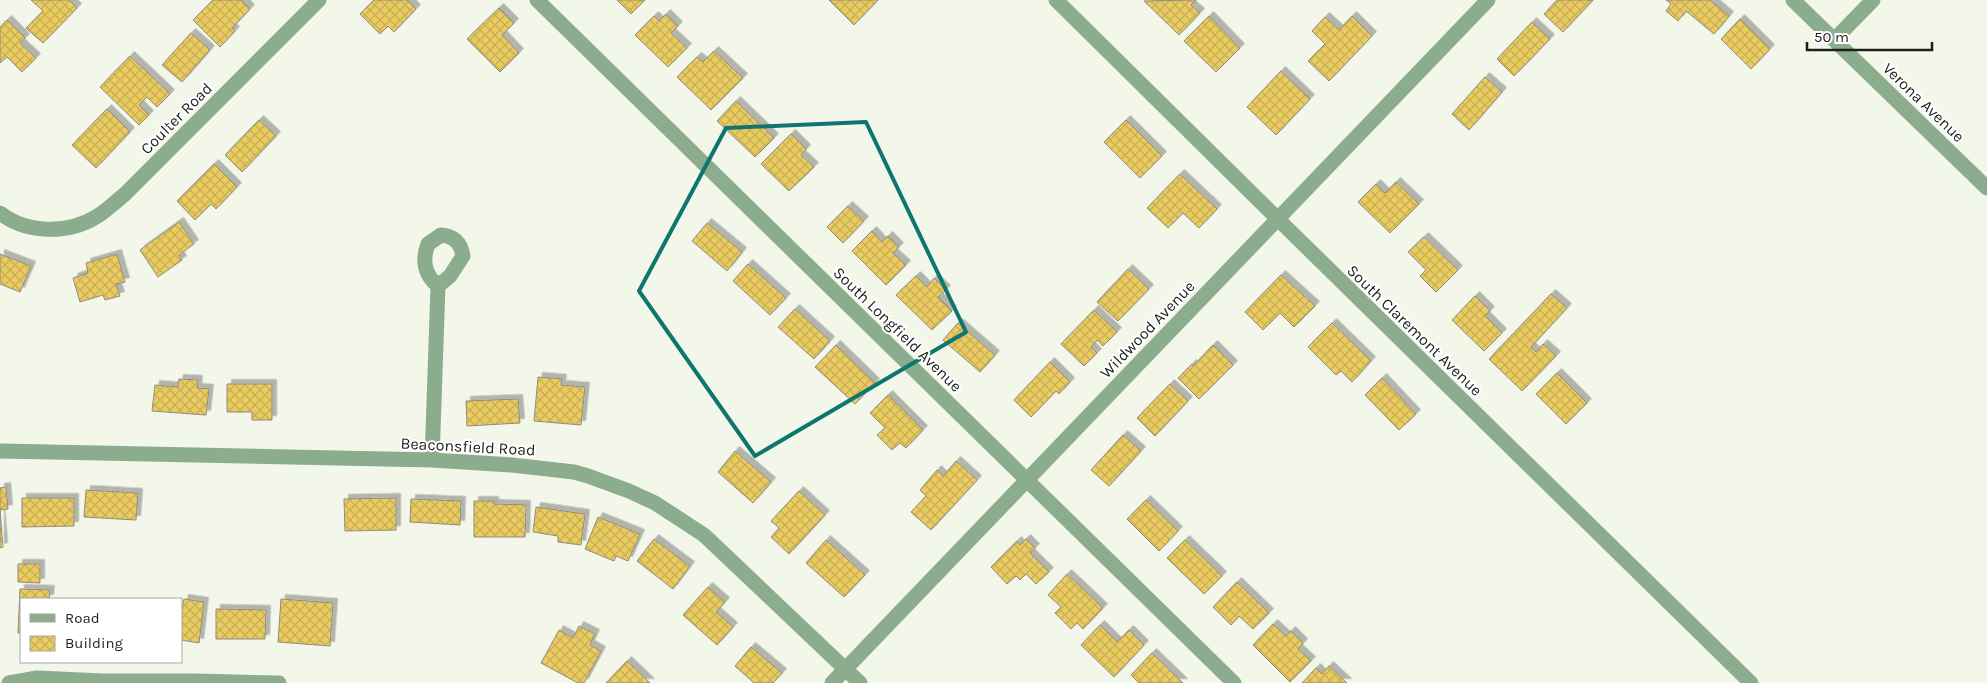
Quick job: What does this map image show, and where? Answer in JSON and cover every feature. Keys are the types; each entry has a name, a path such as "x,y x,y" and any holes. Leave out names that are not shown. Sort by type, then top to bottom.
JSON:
{"street":[{"name":"Coulter Road","path":"0,213 16,222 39,228 64,228 78,225 97,216 124,194 319,0"},
{"name":"South Longfield Avenue","path":"537,0 1234,683"},
{"name":"South Claremont Avenue","path":"1056,0 1751,683"},
{"name":"Wildwood Avenue","path":"832,683 1488,0"},
{"name":"Verona Avenue","path":"1793,0 1987,188"},
{"path":"1834,40 1873,0"},
{"path":"432,460 438,286"},
{"name":"Beaconsfield Road","path":"0,451 432,460 512,465 574,472 629,491 655,503 704,535 860,683"},
{"path":"8,683 36,678 103,682 196,681 279,683"}],"highlighted area":[{"path":"866,122 966,332 755,456 639,291 726,128"}],"building":[{"path":"31,0 69,0 77,8 43,43 26,28 43,11"},
{"path":"213,0 241,0 250,9 232,28 235,31 220,47 193,20"},
{"path":"374,0 407,0 416,9 394,32 388,26 380,34 360,14"},
{"path":"617,0 645,0 631,14"},
{"path":"829,0 878,0 854,25"},
{"path":"1196,0 1191,5 1200,13 1179,35 1144,1"},
{"path":"1557,0 1593,0 1563,32 1544,14"},
{"path":"1666,0 1710,0 1729,16 1714,34 1686,11 1678,21 1666,11 1671,4"},
{"path":"499,8 514,23 502,35 519,53 500,72 467,39"},
{"path":"666,14 678,26 671,33 687,48 668,67 635,35 654,16 659,21"},
{"path":"1209,16 1240,48 1216,72 1184,41"},
{"path":"1352,16 1372,36 1329,81 1308,61 1325,44 1312,31 1325,17 1339,30"},
{"path":"1740,19 1770,49 1751,69 1721,39"},
{"path":"7,20 25,38 20,43 36,58 22,72 7,57 0,63 0,27"},
{"path":"1532,22 1550,39 1514,76 1497,59"},
{"path":"191,33 210,50 182,82 162,65"},
{"path":"714,51 743,78 711,110 677,77 697,57 703,62"},
{"path":"130,56 170,94 157,107 147,97 139,105 149,115 139,125 100,87"},
{"path":"1281,71 1310,99 1276,135 1247,107"},
{"path":"1485,77 1502,92 1469,130 1452,114"},
{"path":"736,101 774,138 755,157 717,121"},
{"path":"107,109 130,132 96,168 72,145"},
{"path":"259,120 276,136 242,172 225,155"},
{"path":"1126,120 1162,156 1140,178 1104,142"},
{"path":"791,134 806,149 801,155 814,167 789,191 761,164"},
{"path":"214,164 237,187 216,209 211,204 195,220 177,201"},
{"path":"1180,174 1217,209 1199,228 1183,213 1168,228 1147,208"},
{"path":"1396,182 1419,204 1390,233 1358,202 1376,184 1385,193"},
{"path":"848,206 864,221 843,243 827,227"},
{"path":"179,222 194,244 179,255 182,260 158,277 140,250"},
{"path":"707,223 742,252 727,271 692,241"},
{"path":"872,231 882,242 888,236 899,247 893,253 906,265 886,285 852,251"},
{"path":"1424,237 1458,270 1436,292 1420,276 1426,270 1408,252"},
{"path":"0,254 31,266 20,292 0,284"},
{"path":"117,254 125,282 116,284 120,296 105,300 103,295 80,302 73,278 88,273 86,263"},
{"path":"748,264 786,298 770,315 733,281"},
{"path":"1128,269 1149,289 1118,321 1097,302"},
{"path":"1281,275 1315,306 1294,327 1280,313 1263,330 1245,312"},
{"path":"916,276 927,287 934,278 946,290 938,297 952,311 932,330 896,295"},
{"path":"1551,294 1567,308 1531,347 1536,352 1543,344 1556,356 1522,391 1489,359"},
{"path":"1475,296 1490,311 1485,316 1502,333 1484,351 1452,320"},
{"path":"795,309 830,341 814,359 778,327"},
{"path":"1094,310 1117,332 1103,346 1097,340 1091,347 1097,353 1084,366 1061,344"},
{"path":"958,323 995,355 980,372 943,340"},
{"path":"1332,323 1371,361 1352,382 1341,371 1336,375 1308,347"},
{"path":"836,345 875,383 855,404 815,367"},
{"path":"1213,345 1233,365 1199,399 1178,378 1192,364 1193,366"},
{"path":"1050,362 1070,382 1059,394 1056,391 1031,417 1014,400"},
{"path":"1557,373 1587,403 1566,424 1536,394"},
{"path":"538,377 562,379 561,385 585,387 581,425 534,421"},
{"path":"1382,378 1416,414 1399,430 1365,395"},
{"path":"179,379 198,380 197,388 209,389 206,415 152,411 155,385 178,387"},
{"path":"227,384 272,384 272,420 252,420 252,412 227,412"},
{"path":"1170,384 1188,401 1155,436 1137,418"},
{"path":"888,395 923,430 906,448 900,443 892,450 877,435 885,428 870,413"},
{"path":"518,399 520,423 467,426 466,401"},
{"path":"1123,435 1141,451 1109,486 1091,470"},
{"path":"735,451 771,482 753,503 718,472"},
{"path":"956,461 977,480 931,530 911,512 926,496 920,490 937,470 943,476"},
{"path":"6,487 8,509 0,510 0,488"},
{"path":"86,490 138,493 136,520 84,517"},
{"path":"799,491 825,515 789,554 771,537 779,528 771,521"},
{"path":"22,498 74,498 74,526 22,527"},
{"path":"396,498 396,530 345,531 344,499"},
{"path":"411,499 461,501 460,525 410,522"},
{"path":"1146,500 1178,531 1159,551 1127,519"},
{"path":"474,501 494,501 494,504 526,505 525,537 474,537"},
{"path":"536,507 585,514 581,545 558,542 558,536 533,532"},
{"path":"0,510 3,547 0,548"},
{"path":"598,517 640,534 628,561 616,556 614,561 585,549"},
{"path":"654,539 690,566 673,589 637,561"},
{"path":"1026,539 1035,548 1030,553 1049,572 1036,584 1026,574 1020,580 1016,576 1007,584 991,567 1017,541 1020,545"},
{"path":"826,540 865,575 844,597 806,563"},
{"path":"1185,540 1222,576 1204,594 1167,558"},
{"path":"18,564 40,564 40,583 18,582"},
{"path":"1067,574 1103,608 1083,629 1077,623 1071,629 1055,613 1061,607 1048,595"},
{"path":"1237,582 1269,613 1253,629 1239,616 1231,625 1213,607"},
{"path":"708,587 725,602 716,612 733,627 717,645 683,615"},
{"path":"20,589 50,590 49,598 20,598 20,633 18,633"},
{"path":"184,599 204,602 199,643 182,640 182,608"},
{"path":"281,599 333,603 330,646 278,642"},
{"path":"216,609 266,610 265,639 216,639"},
{"path":"1273,624 1286,636 1291,631 1303,643 1298,649 1311,661 1290,682 1253,645"},
{"path":"1100,625 1117,642 1129,630 1144,645 1114,677 1081,645"},
{"path":"579,626 595,634 590,645 601,651 584,683 578,683 541,663 559,630 573,638"},
{"path":"751,647 782,673 773,683 754,683 735,666"},
{"path":"1152,653 1183,683 1139,683 1131,675"},
{"path":"627,661 650,683 606,683"},
{"path":"1329,666 1347,683 1302,683 1316,668 1322,674"}]}
